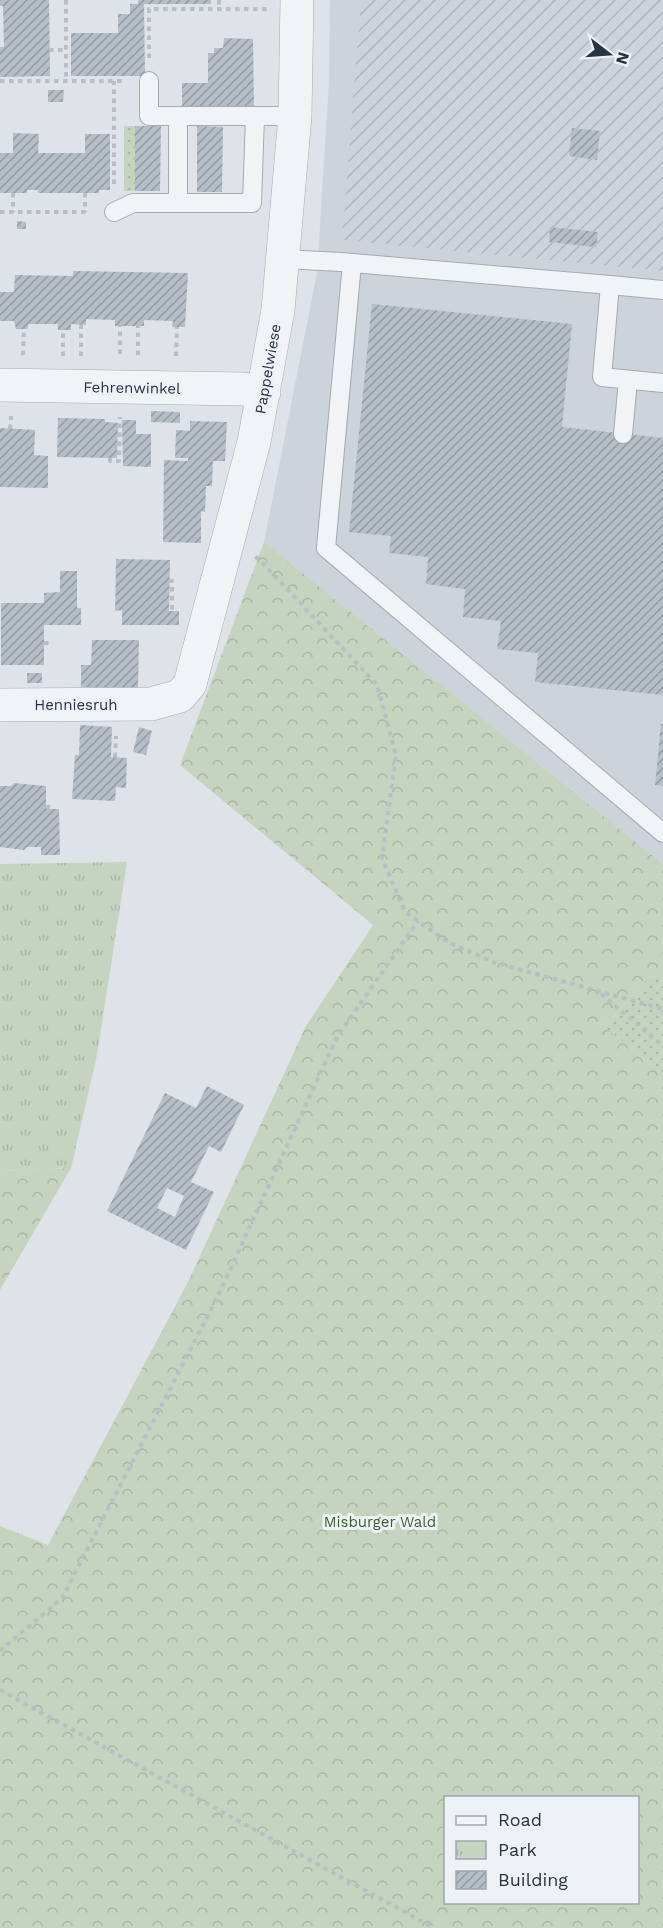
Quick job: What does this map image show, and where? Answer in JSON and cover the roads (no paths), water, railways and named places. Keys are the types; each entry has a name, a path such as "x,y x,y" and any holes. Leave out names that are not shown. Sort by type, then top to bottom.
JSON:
{"street":[{"name":"Pappelwiese","path":"151,704 180,696 190,684 264,392 284,259 295,116 287,5"},
{"name":"Fehrenwinkel","path":"0,385 243,389 264,392"},
{"name":"Henniesruh","path":"0,705 151,704"}],"lane":[{"path":"149,81 149,116 295,116"},
{"path":"178,116 178,203"},
{"path":"114,212 133,203 252,203 255,116"},
{"path":"284,259 663,290"},
{"path":"352,263 326,548 663,833"},
{"path":"610,285 602,377 663,383"},
{"path":"623,434 628,380"}],"park label":[{"name":"Misburger Wald","path":"380,1522"}]}
